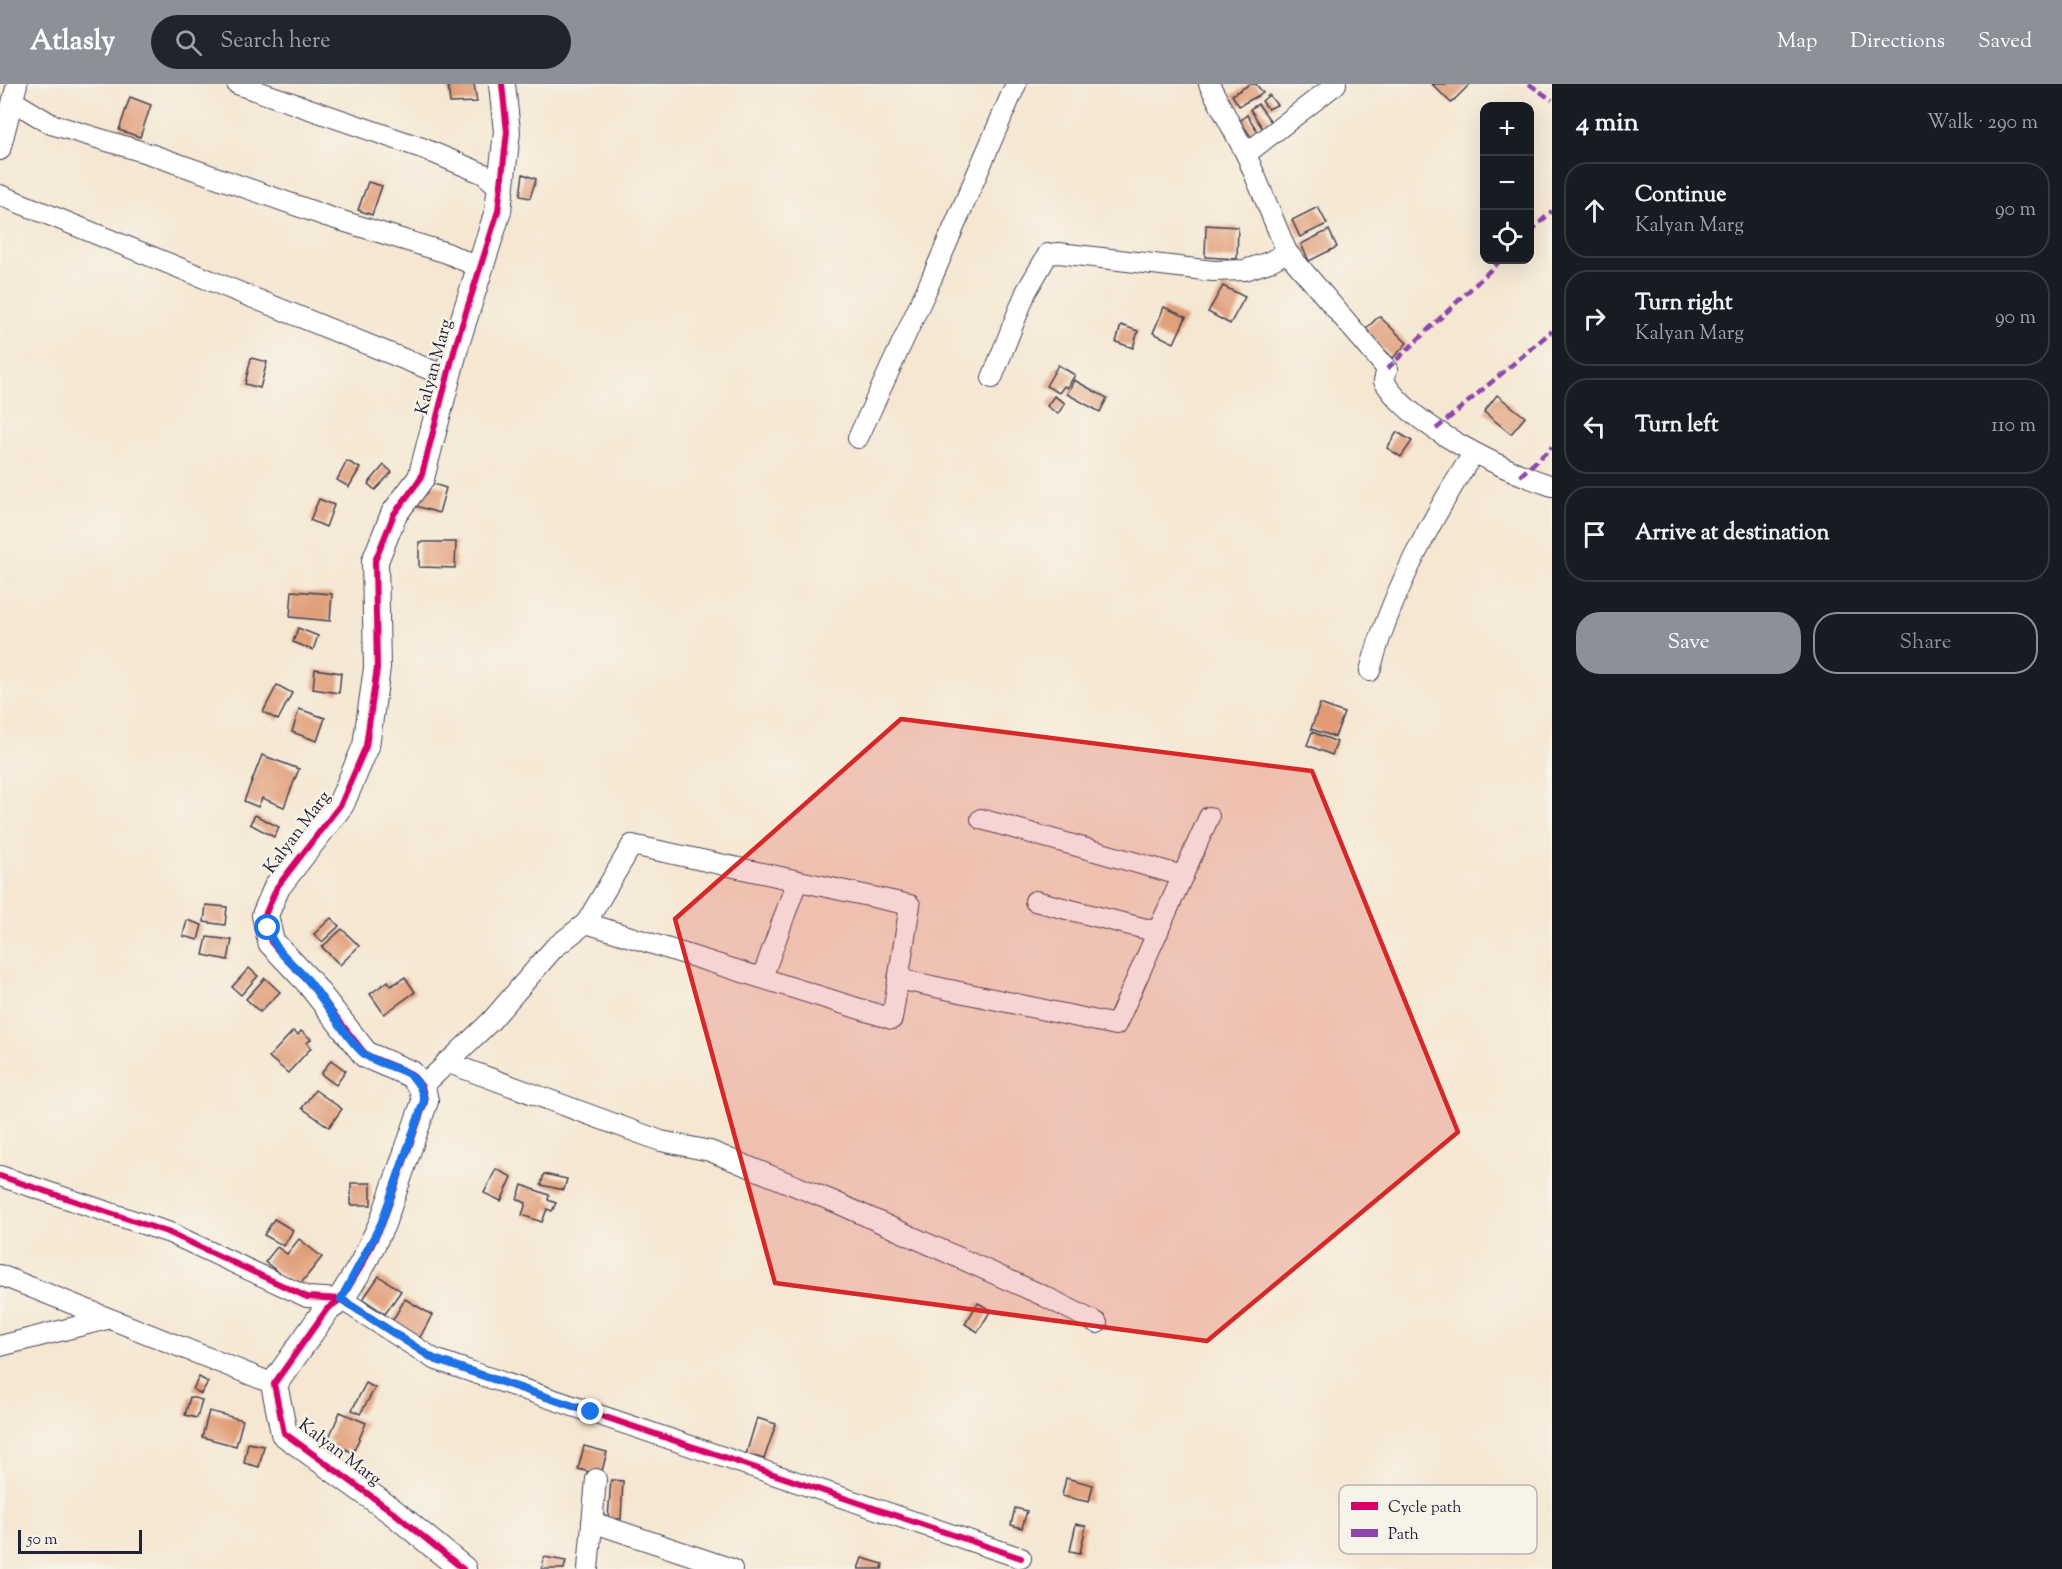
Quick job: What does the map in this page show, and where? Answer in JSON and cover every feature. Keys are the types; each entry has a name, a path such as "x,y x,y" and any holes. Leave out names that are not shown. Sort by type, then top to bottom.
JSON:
{"street":[{"path":"237,84 422,148 484,174 501,189"},
{"name":"Kalyan Marg","path":"422,1087 411,1074 366,1055 308,981 271,942 265,915 276,887 341,804 366,746 377,668 375,561 394,514 421,478 448,376 498,211 507,132 502,84"},
{"path":"858,438 932,280 1016,84"},
{"path":"1209,84 1246,154 1287,252 1387,369 1384,381 1390,392 1428,423 1473,453 1520,476 1552,486"},
{"path":"1246,154 1336,84"},
{"path":"0,150 15,93 51,124 150,154 326,216 447,253 480,267"},
{"path":"0,195 448,376"},
{"path":"992,378 1026,292 1048,254 1059,253 1212,272 1245,270 1269,262 1287,252"},
{"path":"1370,671 1377,644 1400,591 1452,487 1473,453"},
{"path":"898,980 1116,1024 1209,817"},
{"path":"981,819 1183,876"},
{"path":"0,1275 274,1384 327,1309 341,1299 381,1224 424,1101 422,1087 491,1021 554,948 586,923 632,845 910,905 892,1019 586,923"},
{"path":"762,978 797,881"},
{"path":"1035,901 1158,932"},
{"path":"447,1062 661,1141 710,1151 866,1216 1044,1296 1097,1323"},
{"path":"0,1176 170,1233 307,1297 341,1299 434,1359 1020,1558"},
{"path":"0,1346 107,1318"},
{"name":"Kalyan Marg","path":"274,1384 284,1433 393,1512 463,1569"},
{"path":"588,1569 596,1479"},
{"path":"592,1522 732,1569"}],"highlighted area":[{"path":"901,719 1312,771 1458,1132 1207,1341 775,1283 675,919"}],"building":[{"path":"448,84 474,84 477,102 450,103"},
{"path":"1250,84 1256,84 1263,93 1239,106 1232,95"},
{"path":"1432,84 1470,84 1451,103"},
{"path":"1269,95 1277,105 1268,109 1262,101"},
{"path":"130,97 151,105 140,137 119,130"},
{"path":"1258,104 1275,127 1265,132 1250,109"},
{"path":"1247,115 1260,135 1253,140 1240,121"},
{"path":"523,174 536,179 530,198 520,196"},
{"path":"368,182 382,186 372,215 358,210"},
{"path":"1318,207 1327,224 1300,237 1292,220"},
{"path":"1206,225 1238,227 1237,259 1205,257"},
{"path":"1329,230 1337,247 1309,261 1301,244"},
{"path":"1223,286 1245,297 1230,324 1208,312"},
{"path":"1164,307 1186,317 1174,343 1153,333"},
{"path":"1379,316 1407,343 1393,358 1364,331"},
{"path":"1121,325 1138,331 1133,348 1116,342"},
{"path":"251,358 267,362 260,388 245,384"},
{"path":"1058,365 1075,375 1067,388 1064,386 1059,393 1046,386"},
{"path":"1074,380 1107,398 1100,412 1067,394"},
{"path":"1497,395 1525,417 1511,434 1484,412"},
{"path":"1054,396 1065,403 1058,414 1047,406"},
{"path":"1397,432 1412,441 1401,457 1387,448"},
{"path":"347,461 360,468 349,487 337,480"},
{"path":"384,465 392,472 375,490 368,484"},
{"path":"424,481 446,488 439,513 416,506"},
{"path":"319,499 334,505 326,527 310,520"},
{"path":"419,542 456,542 455,568 419,567"},
{"path":"292,591 332,594 330,621 290,617"},
{"path":"298,628 318,636 313,650 293,642"},
{"path":"315,669 341,673 339,693 313,689"},
{"path":"277,685 292,693 278,720 263,712"},
{"path":"1320,704 1344,713 1335,737 1311,729"},
{"path":"299,709 325,718 317,741 292,732"},
{"path":"1312,732 1337,742 1332,755 1307,745"},
{"path":"262,755 299,769 284,807 262,798 258,807 244,801"},
{"path":"255,815 279,827 274,837 250,824"},
{"path":"206,905 227,907 225,925 204,922"},
{"path":"331,918 339,926 322,942 314,934"},
{"path":"187,920 202,925 198,940 183,936"},
{"path":"342,929 359,946 340,965 322,947"},
{"path":"207,937 232,940 228,960 203,955"},
{"path":"249,968 258,976 241,995 232,987"},
{"path":"405,977 415,992 384,1014 370,994 388,981 391,986"},
{"path":"265,978 280,992 260,1012 246,999"},
{"path":"293,1031 298,1035 301,1031 311,1039 307,1043 311,1048 288,1073 269,1057"},
{"path":"331,1060 346,1071 336,1085 321,1074"},
{"path":"315,1090 342,1109 329,1127 302,1108"},
{"path":"496,1169 512,1177 501,1201 484,1193"},
{"path":"544,1174 567,1179 564,1190 541,1185"},
{"path":"351,1183 371,1183 371,1205 351,1205"},
{"path":"522,1185 549,1195 548,1200 556,1203 552,1211 547,1209 542,1222 522,1215 526,1203 517,1199"},
{"path":"274,1219 293,1230 284,1246 264,1235"},
{"path":"299,1239 322,1257 298,1287 265,1262 277,1247 287,1254"},
{"path":"379,1276 401,1291 385,1314 363,1299"},
{"path":"405,1299 432,1315 419,1339 391,1323"},
{"path":"978,1303 991,1310 978,1332 965,1324"},
{"path":"199,1377 208,1382 201,1394 193,1389"},
{"path":"366,1383 375,1388 360,1414 352,1410"},
{"path":"190,1397 202,1400 197,1418 185,1415"},
{"path":"209,1411 243,1420 236,1446 202,1437"},
{"path":"340,1412 366,1423 353,1453 346,1449 344,1454 330,1448 333,1442 328,1440"},
{"path":"757,1418 776,1424 764,1459 746,1454"},
{"path":"248,1443 264,1446 259,1467 244,1463"},
{"path":"584,1446 607,1452 601,1475 578,1469"},
{"path":"1066,1478 1093,1485 1089,1502 1062,1496"},
{"path":"611,1480 623,1481 621,1519 608,1518"},
{"path":"1015,1508 1027,1511 1022,1528 1011,1525"},
{"path":"1076,1524 1086,1526 1080,1553 1070,1551"},
{"path":"544,1557 566,1561 564,1569 542,1569"},
{"path":"862,1558 883,1564 882,1569 858,1569"}],"marked path":[{"path":"1529,84 1552,100"},
{"path":"1534,228 1552,211"},
{"path":"1387,369 1497,264"},
{"path":"1436,429 1552,331"},
{"path":"1520,476 1552,447"}],"cycle path":[{"path":"463,1569 393,1512 284,1433 274,1384 327,1309 341,1299 362,1265 382,1224 425,1101 422,1087 411,1074 366,1055 308,981 271,942 265,915 277,887 341,804 366,746 377,668 375,561 394,514 421,478 456,344 498,211 507,132 502,84"},
{"path":"0,1176 170,1233 307,1297 341,1299 434,1359 1021,1558"}],"route":[{"path":"268,928 271,942 308,981 366,1055 411,1074 422,1087 424,1101 381,1224 362,1265 341,1299 434,1359 591,1412"}]}
